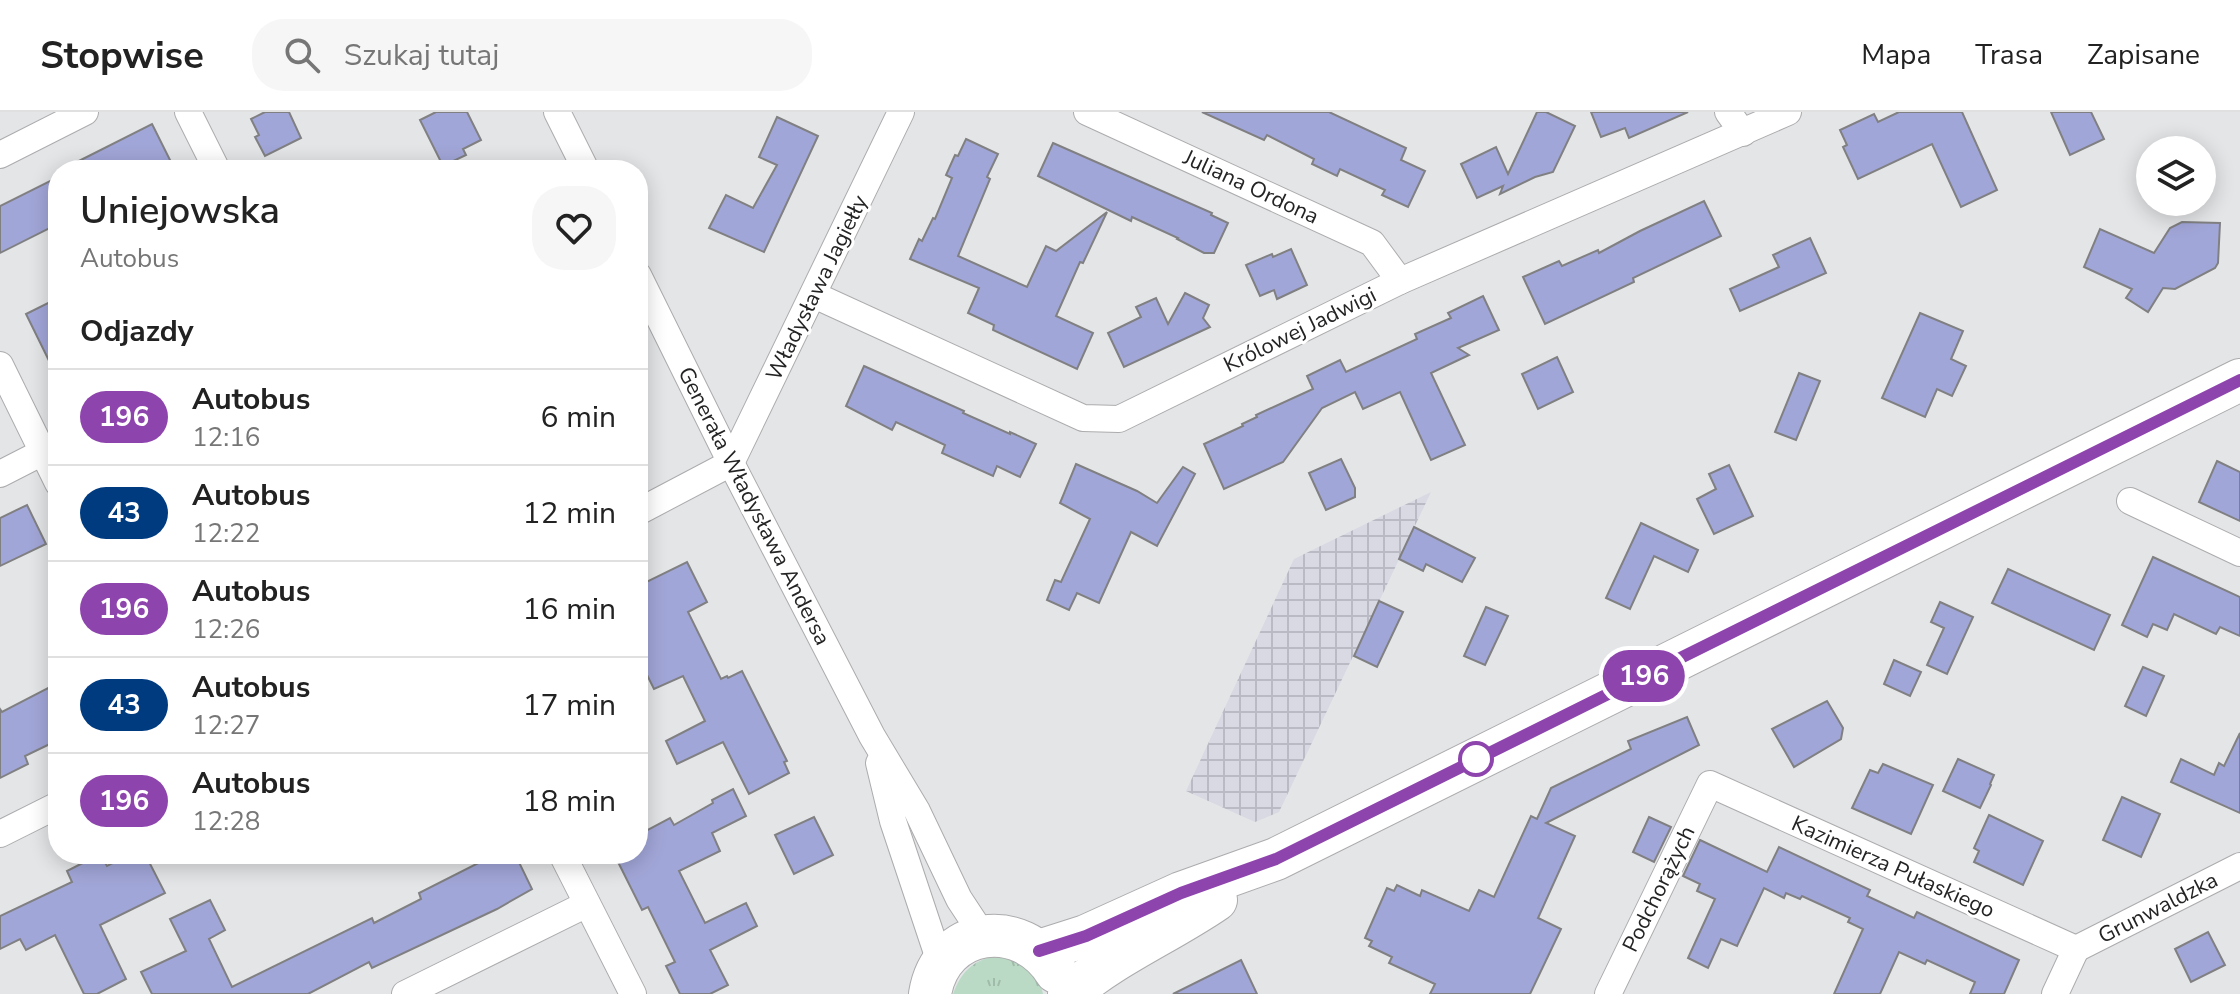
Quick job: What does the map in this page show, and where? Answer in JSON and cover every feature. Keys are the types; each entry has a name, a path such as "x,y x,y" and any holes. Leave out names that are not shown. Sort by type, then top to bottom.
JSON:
{"main road":[{"path":"1039,951 1086,936 1181,893 1276,859 2240,380"},
{"path":"1069,994 1106,967 1189,919 1276,859"},
{"path":"936,979 952,952 967,942 998,935 1013,937 1039,951 1056,972 1062,994"}],"street":[{"path":"0,155 85,112"},
{"path":"188,112 212,160"},
{"path":"557,112 581,160"},
{"name":"Władysława Jagiełły","path":"731,463 901,112"},
{"name":"Juliana Ordona","path":"1087,112 1372,243 1400,281"},
{"path":"1728,112 1743,133"},
{"name":"Królowej Jadwigi","path":"814,295 1083,418 1119,419 1400,281 1788,112"},
{"name":"Generała Władysława Andersa","path":"648,295 872,736 917,811 959,899 984,937"},
{"path":"0,365 48,462"},
{"path":"0,474 43,452"},
{"path":"648,507 731,463"},
{"path":"2130,501 2240,553"},
{"name":"Generała Władysława Andersa","path":"872,736 936,979"},
{"name":"Kazimierza Pułaskiego","path":"1710,784 2076,949"},
{"name":"Podchorążych","path":"1608,994 1710,784"},
{"path":"0,834 48,810"},
{"path":"567,864 633,994"},
{"name":"Grunwaldzka","path":"2076,949 2240,866"},
{"path":"405,994 587,904"},
{"path":"2055,994 2076,949"}],"shaded area":[{"path":"1431,492 1279,812 1255,822 1186,791 1294,559"}],"green space":[{"path":"995,956 1026,967 1037,979 1043,994 953,994 968,969"}],"building":[{"path":"265,112 289,112 301,138 265,156 255,137 259,135 251,119"},
{"path":"436,112 467,112 481,140 463,149 466,155 456,160 440,160 420,120"},
{"path":"1202,112 1329,112 1406,148 1401,160 1425,171 1408,207 1382,195 1385,190 1340,169 1337,176 1312,164 1314,159 1267,135 1264,140"},
{"path":"1537,112 1546,112 1575,126 1553,172 1500,194 1503,186 1477,198 1461,164 1496,147 1508,174"},
{"path":"1591,112 1688,112 1629,138 1625,128 1601,137"},
{"path":"1899,112 1962,112 1997,190 1961,207 1932,144 1858,179 1843,147 1847,145 1840,130 1874,114 1878,122"},
{"path":"2051,112 2091,112 2104,139 2070,155"},
{"path":"777,117 818,136 764,252 709,228 726,195 753,208 777,165 759,157"},
{"path":"152,124 170,160 81,160"},
{"path":"966,139 998,154 958,256 1027,287 1046,246 1056,251 1107,212 1056,316 1093,333 1077,369 993,330 994,325 968,313 979,288 910,259 919,239 922,241 935,219 952,178 946,175"},
{"path":"1053,143 1212,213 1228,223 1214,253 1204,253 1178,238 1132,217 1131,221 1038,176"},
{"path":"48,182 48,229 0,253 0,206"},
{"path":"1704,201 1721,236 1545,324 1523,277 1559,261 1562,266 1598,250 1599,253"},
{"path":"2182,222 2220,223 2218,263 2215,268 2175,289 2163,288 2148,312 2126,298 2132,289 2084,267 2100,229 2154,253 2170,228"},
{"path":"1810,238 1826,273 1740,311 1730,289 1779,267 1773,255"},
{"path":"1291,249 1307,285 1277,299 1274,290 1260,296 1246,265"},
{"path":"1185,293 1209,305 1203,318 1210,327 1124,367 1108,333 1141,317 1136,307 1156,298 1168,324"},
{"path":"1483,296 1499,330 1458,348 1469,355 1431,373 1465,445 1431,460 1400,392 1363,409 1355,392 1322,408 1283,462 1224,489 1204,444 1243,426 1256,415 1313,389 1307,376 1340,360 1346,372 1417,339 1415,334 1451,318 1448,313"},
{"path":"48,303 48,359 26,314"},
{"path":"1920,313 1963,331 1951,359 1966,366 1952,396 1937,389 1925,417 1882,398"},
{"path":"1557,357 1573,392 1538,409 1522,374"},
{"path":"864,366 1036,444 1020,477 997,466 993,476 942,453 945,445 896,422 892,430 846,406"},
{"path":"1799,373 1820,381 1796,440 1775,432"},
{"path":"1341,459 1355,488 1355,497 1326,510 1309,473"},
{"path":"2217,461 2240,472 2240,521 2199,502"},
{"path":"1076,464 1157,503 1183,467 1195,474 1157,546 1131,532 1099,603 1077,593 1069,610 1047,600 1055,580 1061,582 1090,519 1060,503"},
{"path":"1729,465 1753,516 1714,534 1697,499 1716,489 1709,474"},
{"path":"27,505 46,544 0,566 0,518"},
{"path":"1641,523 1698,550 1688,572 1654,556 1630,609 1606,598"},
{"path":"1414,527 1475,558 1462,582 1426,564 1423,571 1399,559"},
{"path":"2153,557 2240,597 2240,636 2220,627 2216,634 2174,614 2167,630 2153,624 2147,637 2122,625"},
{"path":"687,562 707,602 688,612 721,679 742,671 787,761 784,762 789,773 749,794 723,742 677,764 666,741 705,721 683,676 654,689 648,677 648,581"},
{"path":"2008,569 2110,615 2094,650 1992,603"},
{"path":"1379,601 1403,612 1377,667 1354,656"},
{"path":"1940,602 1973,617 1947,674 1927,665 1944,628 1931,622"},
{"path":"1486,607 1508,616 1485,665 1464,656"},
{"path":"1894,660 1921,672 1910,696 1884,684"},
{"path":"2143,667 2164,676 2146,716 2125,706"},
{"path":"48,688 48,745 25,756 28,764 0,778 0,709 2,712"},
{"path":"1827,701 1843,728 1841,739 1794,767 1772,729"},
{"path":"1687,717 1699,745 1546,823 1575,836 1538,918 1561,929 1530,994 1430,994 1435,984 1389,963 1392,957 1369,946 1372,941 1365,938 1387,888 1394,891 1397,885 1420,896 1422,890 1469,911 1479,890 1494,897 1531,816 1537,819 1551,788 1631,749 1628,741"},
{"path":"2240,733 2240,813 2171,782 2181,759 2214,775 2219,763 2224,766"},
{"path":"1958,759 1994,775 1980,808 1943,791"},
{"path":"1883,764 1933,785 1911,834 1852,808 1870,770 1878,773"},
{"path":"733,789 746,816 712,833 720,851 679,871 705,923 746,903 757,926 710,950 728,985 710,994 680,994 666,966 675,962 648,907 642,910 619,864 648,864 648,830 670,818 674,825 713,803 712,800"},
{"path":"2122,797 2160,814 2141,857 2103,840"},
{"path":"1989,815 2043,841 2023,885 1974,862 1979,851 1974,848"},
{"path":"814,817 833,855 794,874 775,835"},
{"path":"1649,817 1671,827 1654,862 1633,852"},
{"path":"1700,840 1767,872 1779,847 1870,890 1867,896 1914,918 1917,912 2019,960 2004,994 1970,994 1975,982 1927,960 1925,964 1899,952 1880,994 1834,994 1863,929 1848,922 1850,918 1802,896 1800,899 1786,893 1784,898 1764,888 1737,946 1721,939 1708,968 1688,958 1715,899 1697,891 1700,884 1683,876"},
{"path":"81,864 150,864 165,893 100,925 126,979 97,994 84,994 55,935 26,950 20,939 0,949 0,916 72,882 67,871"},
{"path":"476,864 520,864 532,889 497,909 372,968 369,962 308,994 152,994 141,972 186,951 170,919 210,900 225,930 209,939 232,987 372,918 374,923 421,899 419,893"},
{"path":"2208,932 2225,965 2191,982 2175,949"},
{"path":"1241,960 1257,994 1173,994"}],"bus line":[{"name":"196","path":"1039,951 1086,936 1181,893 1276,859 2240,380"}]}
